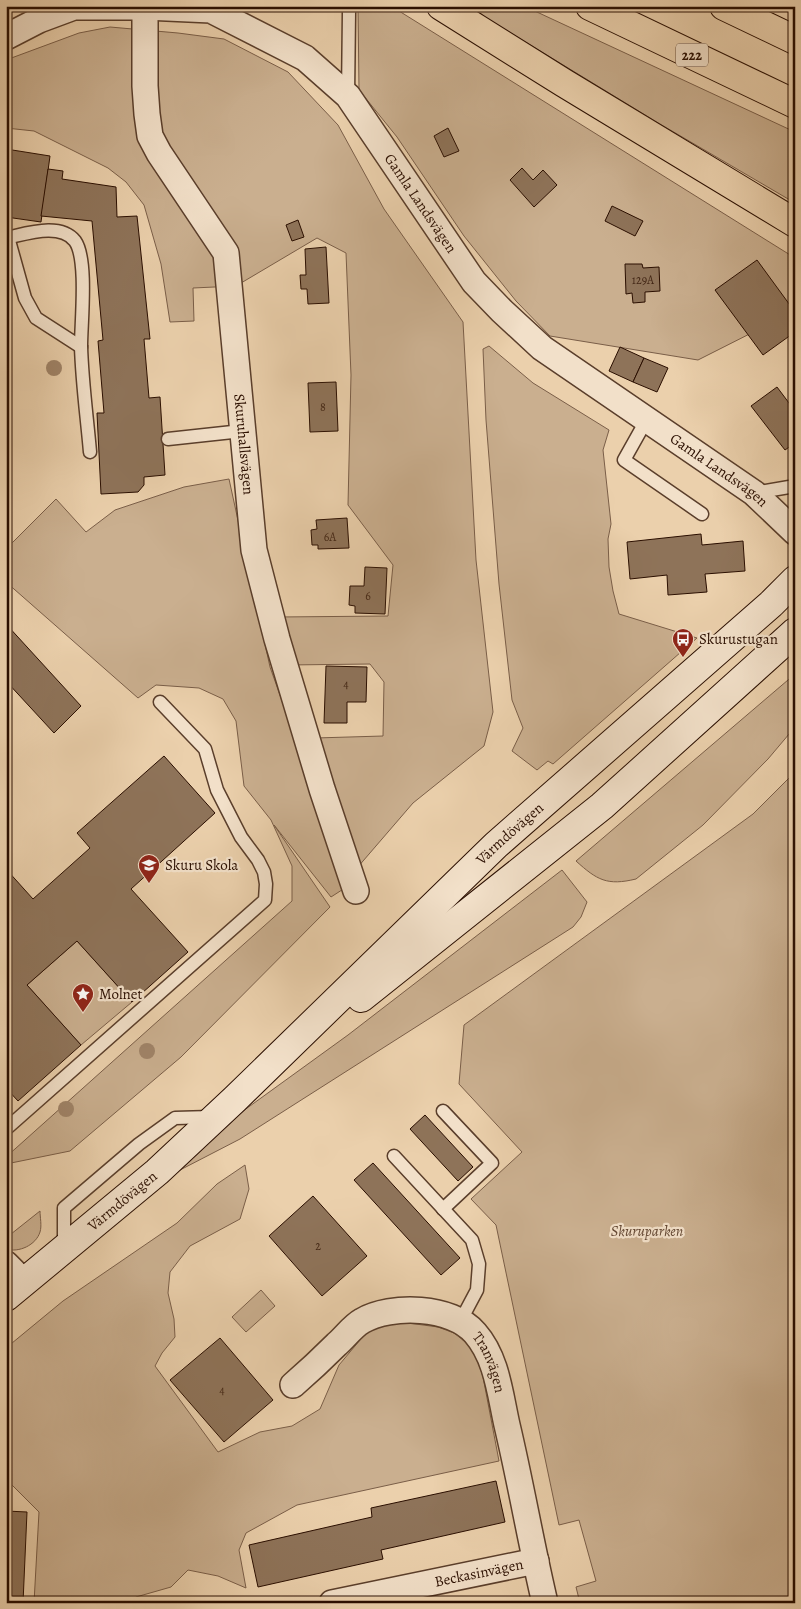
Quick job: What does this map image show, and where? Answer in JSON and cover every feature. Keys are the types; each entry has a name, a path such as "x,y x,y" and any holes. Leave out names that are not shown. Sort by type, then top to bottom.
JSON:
{"highway":[{"path":"442,6 564,83 795,223"},
{"name":"222","path":"590,6 795,104"},
{"path":"724,6 795,40"}],"main road":[{"name":"Värmdövägen","path":"12,1281 64,1248 157,1172 496,845 771,604 795,580"},
{"name":"Värmdövägen","path":"225,1108 602,806 795,632"}],"street":[{"name":"Gamla Landsvägen","path":"6,37 39,20 74,7 145,7 211,10 306,58 348,96 474,282 502,311 542,348 754,493 795,532"},
{"name":"Skuruhallsvägen","path":"145,7 145,86 150,136 159,154 226,253 254,550 277,639 322,789 356,891"},
{"name":"Tranvägen","path":"293,1386 361,1321 387,1312 414,1310 439,1313 460,1322 475,1332 486,1349 495,1369 545,1603"},
{"name":"Beckasinvägen","path":"332,1603 536,1561"}],"lane":[{"path":"348,96 349,12"},
{"path":"81,347 36,318 25,298 7,238 52,230 65,234 75,241 80,254 82,275 81,347 90,452"},
{"path":"646,419 624,460 702,514"},
{"path":"168,439 242,431"},
{"path":"754,493 795,486"},
{"path":"6,1130 264,900 266,884 264,872 258,860 241,837 217,790 205,749 160,702"},
{"path":"443,1111 492,1163 443,1209"},
{"path":"394,1156 472,1240 479,1264 477,1290 460,1322"}],"green space":[{"path":"358,6 391,6 795,258 795,311 698,360 550,336 516,301 464,236 397,137 359,90"},
{"path":"472,6 524,6 795,132 795,203 660,124 486,18"},
{"path":"110,27 224,39 288,72 338,125 384,209 463,322 476,560 493,712 484,746 413,803 357,868 315,738 383,736 384,682 370,664 287,665 278,617 388,616 393,565 348,505 351,375 346,253 317,238 236,286 193,288 194,321 170,322 161,264 144,205 126,182 108,168 34,131 6,128 6,60 79,33"},
{"path":"489,346 533,383 609,430 603,450 611,524 608,539 609,567 619,614 697,638 553,764 548,761 537,770 512,751 523,728 512,700 499,584 486,420 483,349"},
{"path":"229,479 270,667 348,886 331,897 274,825 330,907 181,1057 70,1151 6,1164 6,1157 292,901 292,866 271,820 244,786 236,721 223,699 199,688 156,685 138,698 6,582 6,549 56,499 86,532 115,510 184,487"},
{"path":"795,674 795,727 768,759 703,825 636,879 617,882 603,880 590,873 576,861"},
{"name":"Skuruparken","path":"795,772 795,1603 580,1603 576,1587 596,1581 579,1520 559,1525 496,1225 471,1199 522,1152 459,1084 464,1025 753,814"},
{"path":"562,870 587,902 581,917 573,927 240,1139 180,1170 232,1119 348,1035"},
{"path":"77,941 132,1002 81,1045 27,985"},
{"path":"245,1165 249,1189 240,1219 190,1246 170,1272 168,1293 174,1319 175,1337 162,1353 155,1366 218,1452 260,1432 292,1426 320,1409 339,1365 366,1333 386,1324 408,1323 438,1327 454,1333 469,1345 477,1358 483,1377 499,1461 297,1505 246,1533 239,1550 246,1588 218,1576 188,1570 171,1587 136,1597 129,1603 34,1603 39,1512 6,1479 6,1348 63,1301 177,1223 217,1184"},
{"path":"40,1211 41,1230 35,1241 21,1249 6,1249 6,1238"},
{"path":"261,1290 275,1306 246,1332 232,1317"}],"building":[{"path":"448,128 459,151 444,157 434,136"},
{"path":"6,149 50,156 41,222 6,217"},
{"path":"522,168 533,180 543,170 557,185 534,207 510,180"},
{"path":"48,169 63,171 62,179 116,187 117,217 137,216 150,339 144,339 149,398 160,397 165,475 144,477 144,485 138,492 101,494 97,413 104,413 98,341 103,340 92,221 41,216"},
{"path":"612,206 643,221 635,236 605,221"},
{"path":"298,220 304,237 292,241 286,225"},
{"path":"326,247 329,303 308,304 307,289 301,289 300,275 306,275 305,249"},
{"path":"757,260 795,312 795,332 763,355 715,290"},
{"path":"625,264 642,264 643,268 659,267 660,291 645,292 645,302 633,303 632,293 626,294"},
{"path":"620,347 644,358 633,382 609,371"},
{"path":"644,358 668,368 657,392 633,382"},
{"path":"336,382 338,431 310,432 308,383"},
{"path":"777,387 795,411 795,443 785,450 751,406"},
{"path":"347,518 349,548 318,549 318,545 312,545 311,530 317,529 316,520"},
{"path":"701,534 702,545 743,541 745,571 705,574 707,592 668,595 667,575 630,579 627,542"},
{"path":"365,567 387,568 385,614 355,613 355,606 349,605 350,586 364,586"},
{"path":"6,624 81,706 54,733 6,681"},
{"path":"326,666 367,667 366,702 347,702 347,723 324,723"},
{"path":"164,756 215,813 131,889 188,952 132,1002 77,941 27,985 81,1045 18,1101 6,1088 6,869 33,899 90,848 77,833"},
{"path":"425,1115 473,1167 458,1181 410,1129"},
{"path":"373,1163 460,1258 441,1275 354,1180"},
{"path":"313,1196 367,1256 322,1296 269,1236"},
{"path":"220,1338 273,1400 224,1442 170,1380"},
{"path":"496,1481 505,1522 381,1550 383,1559 258,1587 249,1545 372,1517 371,1508"},
{"path":"6,1511 27,1512 23,1603 6,1603"}],"place":[{"name":"Skurustugan","path":"683,658"},
{"name":"Skuru Skola","path":"149,884"},
{"name":"Molnet","path":"83,1013"}]}
